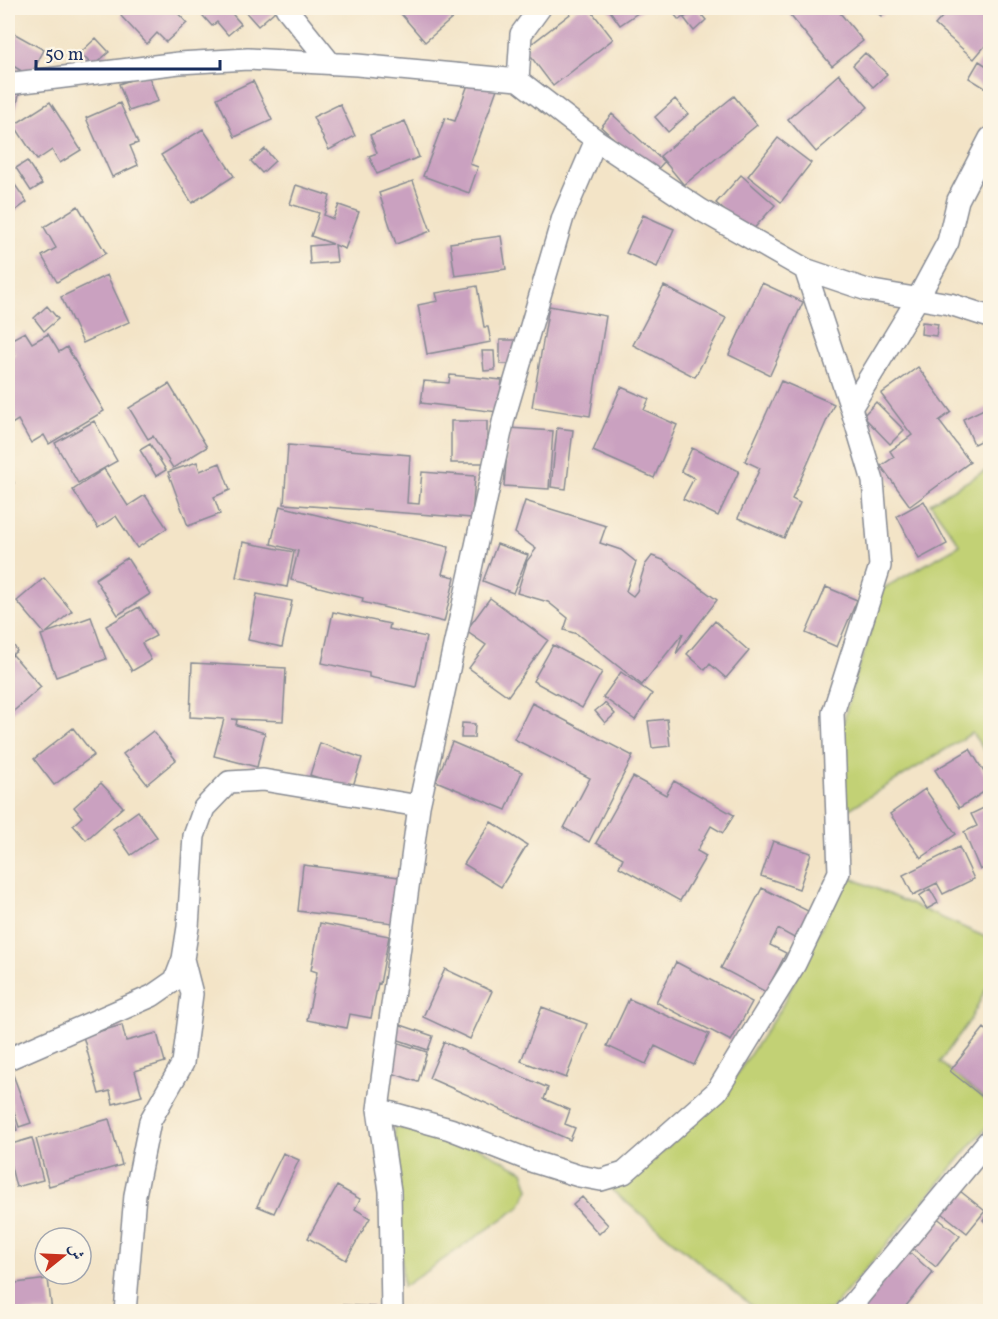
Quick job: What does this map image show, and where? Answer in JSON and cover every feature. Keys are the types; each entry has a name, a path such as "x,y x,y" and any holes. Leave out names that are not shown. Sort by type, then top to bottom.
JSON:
{"street":[{"path":"286,8 331,64"},
{"path":"518,80 521,34 540,8"},
{"path":"8,82 179,63 237,60 331,64 518,80 596,140 701,210 805,269 867,290 950,304 990,317"},
{"path":"851,408 918,298 948,242 958,200 990,138"},
{"path":"392,1311 390,1191 378,1109 419,806 504,418 562,218 596,140"},
{"path":"378,1109 450,1130 534,1162 579,1176 601,1180 624,1173 717,1091 795,964 838,872 833,713 880,566 873,481 805,269"},
{"path":"8,1059 152,996 175,980 183,959 188,927 194,836 204,808 229,782 263,780 419,806"},
{"path":"125,1311 135,1195 150,1121 183,1063 192,994 183,959"},
{"path":"846,1311 990,1139"}],"green space":[{"path":"990,468 990,758 972,733 843,813 841,732 854,680 882,589 960,545 930,503"},
{"path":"847,876 990,939 990,981 970,1020 940,1062 990,1104 990,1123 830,1311 758,1311 608,1187 633,1179 723,1095 781,1008"},
{"path":"394,1127 470,1143 523,1171 529,1189 520,1207 403,1287"}],"building":[{"path":"8,8 17,8 11,15 8,13"},
{"path":"129,8 173,8 187,23 166,42 157,33 147,44 121,16"},
{"path":"196,8 227,8 241,24 228,35 217,22 212,26"},
{"path":"242,8 272,8 275,11 258,26"},
{"path":"396,8 458,8 461,11 425,42"},
{"path":"466,8 481,8 471,15"},
{"path":"578,8 589,8 613,39 553,86 525,49"},
{"path":"608,8 645,8 620,25"},
{"path":"669,8 695,8 679,20"},
{"path":"696,8 706,20 694,31 684,18"},
{"path":"799,8 836,8 863,41 832,66 790,15"},
{"path":"872,8 889,8 881,16"},
{"path":"950,8 990,8 990,40 974,59 935,25"},
{"path":"8,30 44,50 30,76 8,63"},
{"path":"96,38 109,52 93,66 80,53"},
{"path":"865,53 887,74 873,87 853,65"},
{"path":"979,61 990,68 990,91 969,78"},
{"path":"148,74 158,101 129,111 119,84"},
{"path":"839,74 868,107 816,152 788,119"},
{"path":"471,76 498,86 470,164 478,167 469,193 423,176 445,118 455,121"},
{"path":"253,81 272,120 235,137 217,98"},
{"path":"8,86 20,89 15,115 8,113"},
{"path":"734,96 757,125 684,185 660,156"},
{"path":"675,99 688,114 668,132 655,117"},
{"path":"50,102 81,150 60,163 52,150 37,160 14,125"},
{"path":"120,103 138,143 130,146 138,165 112,177 86,118"},
{"path":"340,104 355,136 329,150 313,117"},
{"path":"612,114 664,162 653,174 601,127"},
{"path":"405,121 419,157 377,174 369,156 377,153 370,135"},
{"path":"203,129 234,176 192,203 161,155"},
{"path":"778,138 811,163 781,202 748,176"},
{"path":"265,149 275,161 262,173 251,161"},
{"path":"27,161 42,184 31,191 16,168"},
{"path":"8,175 27,202 8,216"},
{"path":"741,175 775,205 750,233 716,203"},
{"path":"413,181 431,231 396,244 379,193"},
{"path":"296,185 330,196 324,215 333,219 339,205 359,212 345,249 335,245 337,262 310,264 309,246 333,244 311,236 319,213 290,204"},
{"path":"78,206 106,253 57,282 42,256 56,248 44,227"},
{"path":"643,215 674,229 657,267 626,253"},
{"path":"501,236 506,269 455,276 450,243"},
{"path":"107,275 129,322 83,343 61,297"},
{"path":"762,283 803,302 770,375 729,355"},
{"path":"477,286 484,327 488,327 491,342 427,354 418,305 438,301 436,293"},
{"path":"664,286 726,318 695,377 633,345"},
{"path":"47,306 58,319 44,331 34,318"},
{"path":"549,306 606,316 590,416 532,407"},
{"path":"922,322 938,324 936,336 921,334"},
{"path":"25,332 32,343 48,334 59,352 67,347 104,411 49,444 44,435 31,443 18,420 10,425 8,421 8,358 15,354 8,341"},
{"path":"500,340 517,340 516,364 500,364"},
{"path":"482,351 494,351 495,370 484,371"},
{"path":"918,367 951,412 939,421 970,462 910,506 881,466 894,457 890,451 912,435 881,394"},
{"path":"450,375 502,380 498,412 421,403 424,381 449,383"},
{"path":"781,381 834,404 792,499 800,503 784,538 738,518 760,468 745,461"},
{"path":"169,384 207,447 173,468 153,436 148,439 129,408"},
{"path":"621,387 649,399 644,410 677,425 654,478 593,451"},
{"path":"876,402 904,430 890,444 863,416"},
{"path":"990,406 990,436 974,444 963,419"},
{"path":"94,421 117,461 78,483 55,443"},
{"path":"451,421 487,421 487,463 451,463"},
{"path":"509,428 553,431 549,489 504,486"},
{"path":"557,428 573,430 566,489 551,487"},
{"path":"150,444 166,470 156,476 140,450"},
{"path":"288,445 410,455 407,503 419,504 422,472 475,476 472,518 284,504"},
{"path":"692,448 739,471 718,516 683,499 694,478 681,471"},
{"path":"197,462 200,471 220,463 230,490 214,497 220,514 188,526 168,472"},
{"path":"8,469 14,483 8,486"},
{"path":"104,469 128,506 145,495 167,528 137,548 116,516 98,528 73,490"},
{"path":"525,501 606,526 600,543 621,550 636,562 626,591 633,596 637,591 645,565 652,556 663,560 717,600 676,654 683,633 642,685 577,634 564,630 568,618 548,602 517,593 527,561 536,549 515,533"},
{"path":"924,501 947,544 919,559 897,516"},
{"path":"280,506 449,547 442,574 455,577 444,622 362,602 363,598 291,580 298,551 271,544"},
{"path":"243,542 294,552 287,587 236,577"},
{"path":"497,544 528,555 513,593 483,581"},
{"path":"127,558 150,594 118,615 95,579"},
{"path":"44,578 72,611 46,633 91,617 106,659 56,677 41,635 45,634 17,601"},
{"path":"826,587 857,600 837,647 806,633"},
{"path":"257,594 292,601 282,647 248,640"},
{"path":"490,598 548,640 508,696 469,668 486,645 466,631"},
{"path":"139,607 156,636 142,643 151,660 132,671 106,626"},
{"path":"333,612 390,624 389,629 426,637 416,687 369,677 369,673 322,663"},
{"path":"715,621 749,651 726,678 710,664 705,670 687,654"},
{"path":"8,635 17,651 8,657"},
{"path":"553,645 602,672 582,708 533,681"},
{"path":"13,655 41,687 8,716 8,659"},
{"path":"192,663 286,668 283,721 232,719 237,720 236,725 265,733 257,767 214,756 224,719 190,717"},
{"path":"621,672 652,694 635,720 603,697"},
{"path":"532,703 633,756 589,842 564,828 590,778 514,739"},
{"path":"605,703 615,714 605,723 595,711"},
{"path":"667,719 670,746 652,748 648,721"},
{"path":"462,723 475,724 474,738 461,738"},
{"path":"73,728 94,755 54,785 34,759"},
{"path":"153,731 176,760 147,784 123,754"},
{"path":"452,742 522,772 506,810 436,781"},
{"path":"320,743 362,758 352,789 310,775"},
{"path":"970,749 990,782 990,788 959,808 935,770"},
{"path":"633,777 666,795 674,781 734,815 723,833 711,826 697,851 706,856 680,901 619,867 623,858 596,843"},
{"path":"101,783 123,807 86,840 73,825 82,817 74,807"},
{"path":"925,789 956,834 921,858 890,814"},
{"path":"990,805 990,865 980,870 964,832 977,826 971,814"},
{"path":"138,811 157,837 131,855 113,829"},
{"path":"491,822 527,845 501,887 464,864"},
{"path":"773,841 811,853 799,889 761,876"},
{"path":"959,847 974,879 943,894 937,883 913,895 903,875"},
{"path":"303,865 399,877 393,923 298,911"},
{"path":"762,888 810,912 796,939 778,929 770,945 786,953 766,992 721,968"},
{"path":"930,889 938,903 927,909 919,896"},
{"path":"320,923 389,936 371,1018 350,1014 347,1028 307,1020 317,972 311,970"},
{"path":"676,962 752,1002 731,1041 656,1002"},
{"path":"445,969 492,991 470,1039 423,1017"},
{"path":"629,999 709,1034 694,1065 655,1046 646,1064 607,1046"},
{"path":"542,1007 587,1024 566,1078 521,1061"},
{"path":"398,1024 433,1036 428,1050 393,1038"},
{"path":"122,1025 126,1041 157,1033 165,1062 135,1071 142,1096 113,1104 110,1091 99,1094 83,1036"},
{"path":"984,1028 990,1033 990,1103 950,1071"},
{"path":"393,1041 427,1052 418,1082 383,1070"},
{"path":"444,1042 548,1088 544,1099 570,1110 565,1124 575,1128 570,1140 429,1078"},
{"path":"12,1072 31,1123 19,1127 8,1093 8,1073"},
{"path":"8,1100 17,1130 8,1133"},
{"path":"109,1119 122,1165 49,1186 36,1139"},
{"path":"32,1138 43,1180 16,1187 8,1155 8,1145"},
{"path":"283,1153 299,1160 274,1213 257,1206"},
{"path":"337,1186 360,1199 355,1209 370,1218 346,1260 308,1238"},
{"path":"960,1191 985,1211 967,1233 942,1213"},
{"path":"582,1197 608,1225 599,1234 573,1205"},
{"path":"990,1212 990,1227 983,1220"},
{"path":"935,1216 960,1236 936,1267 911,1247"},
{"path":"908,1251 933,1273 901,1312 857,1312"},
{"path":"33,1281 33,1286 49,1286 52,1312 8,1312 8,1284"},
{"path":"342,1305 375,1307 375,1312 341,1312"}]}
